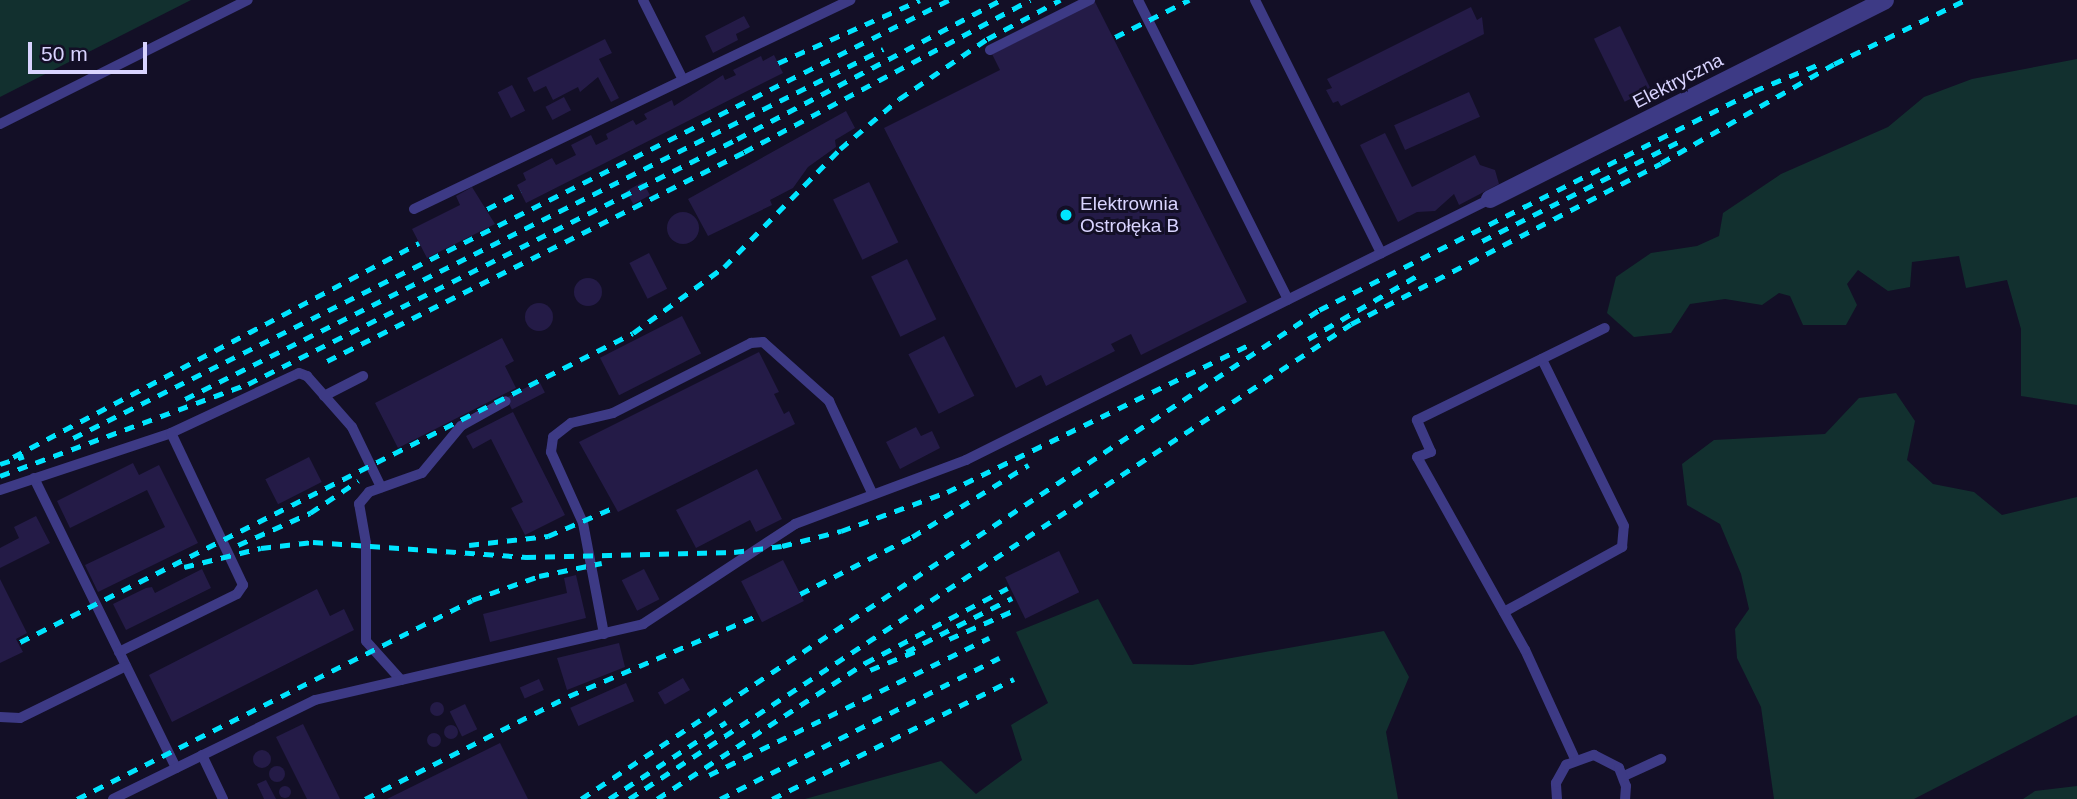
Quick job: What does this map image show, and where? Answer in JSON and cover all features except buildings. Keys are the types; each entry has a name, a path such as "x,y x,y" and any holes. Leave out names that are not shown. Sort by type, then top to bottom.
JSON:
{"street":[{"name":"Elektryczna","path":"1490,199 1885,0"}],"lane":[{"path":"0,124 248,0"},
{"path":"643,0 683,80"},
{"path":"414,209 851,0"},
{"path":"990,50 1090,0"},
{"path":"1138,0 1288,299"},
{"path":"1255,0 1381,253"},
{"path":"113,799 315,700 643,624 794,524 966,460 1490,199"},
{"path":"1575,759 1504,612 1417,457 1431,452 1417,420 1605,328"},
{"path":"604,634 583,523 551,452 553,437 572,424 613,413 751,344 763,342 829,401 872,494"},
{"path":"1504,612 1622,547 1624,526 1542,359"},
{"path":"0,490 171,433 293,374 307,376 352,427 381,487"},
{"path":"324,396 363,376"},
{"path":"401,680 372,651 365,635 365,536 358,512 365,494 416,477 461,426 506,401"},
{"path":"119,652 237,594 243,585 171,433"},
{"path":"34,478 176,768"},
{"path":"0,717 20,718 125,666"},
{"path":"202,755 223,799"},
{"path":"1557,799 1560,773 1575,759 1603,757 1623,776 1625,799"},
{"path":"1623,776 1661,759"}],"green space":[{"path":"0,0 191,0 0,97"},
{"path":"2077,59 2077,405 2021,396 2021,329 2007,280 1966,288 1959,256 1912,262 1910,287 1888,291 1858,270 1847,284 1857,305 1846,325 1803,325 1790,296 1779,293 1762,305 1725,299 1690,304 1671,333 1634,337 1607,313 1616,277 1651,253 1697,246 1719,236 1723,213 1781,174 1888,127 1924,97 1972,79"},
{"path":"1896,393 1915,421 1907,460 1933,484 1974,492 2002,515 2077,497 2077,715 1914,799 1774,799 1761,707 1737,658 1735,629 1749,609 1741,574 1720,524 1687,505 1682,464 1714,440 1825,434 1859,398"},
{"path":"1098,599 1133,664 1192,665 1384,631 1409,677 1386,732 1398,799 805,799 941,761 976,794 1022,760 1011,725 1048,703 1016,632"},
{"path":"2077,786 2077,799 2023,799 2035,791"}],"railway":[{"path":"778,63 920,0"},
{"path":"73,438 949,0"},
{"path":"0,476 248,384 737,139 1001,0"},
{"path":"327,361 744,152 1030,0"},
{"path":"20,642 633,333 724,267 840,149 899,99 987,39 1060,0"},
{"path":"1115,37 1189,0"},
{"path":"629,799 1351,324 1661,163 1834,64 1965,0"},
{"path":"185,399 883,49"},
{"path":"581,799 1319,310 1754,91 1817,65"},
{"path":"1482,241 1682,140"},
{"path":"487,209 521,192"},
{"path":"13,457 419,243"},
{"path":"1308,339 1420,274"},
{"path":"184,567 261,548 313,542 526,557 734,552 782,546 841,531 947,492 1253,343"},
{"path":"0,464 24,456"},
{"path":"800,594 912,537 1028,465"},
{"path":"238,545 310,513 358,481"},
{"path":"469,545 548,536 615,507"},
{"path":"77,799 472,600 539,576 602,563"},
{"path":"657,799 865,663 1008,588"},
{"path":"906,652 1012,598"},
{"path":"949,639 1017,609"},
{"path":"365,799 569,696 759,615"},
{"path":"709,775 989,638"},
{"path":"870,670 916,651"},
{"path":"720,799 999,658"},
{"path":"772,799 1014,679"},
{"path":"609,799 726,722"}],"place":[{"name":"Elektrownia Ostrołęka B","path":"1066,215"}]}
